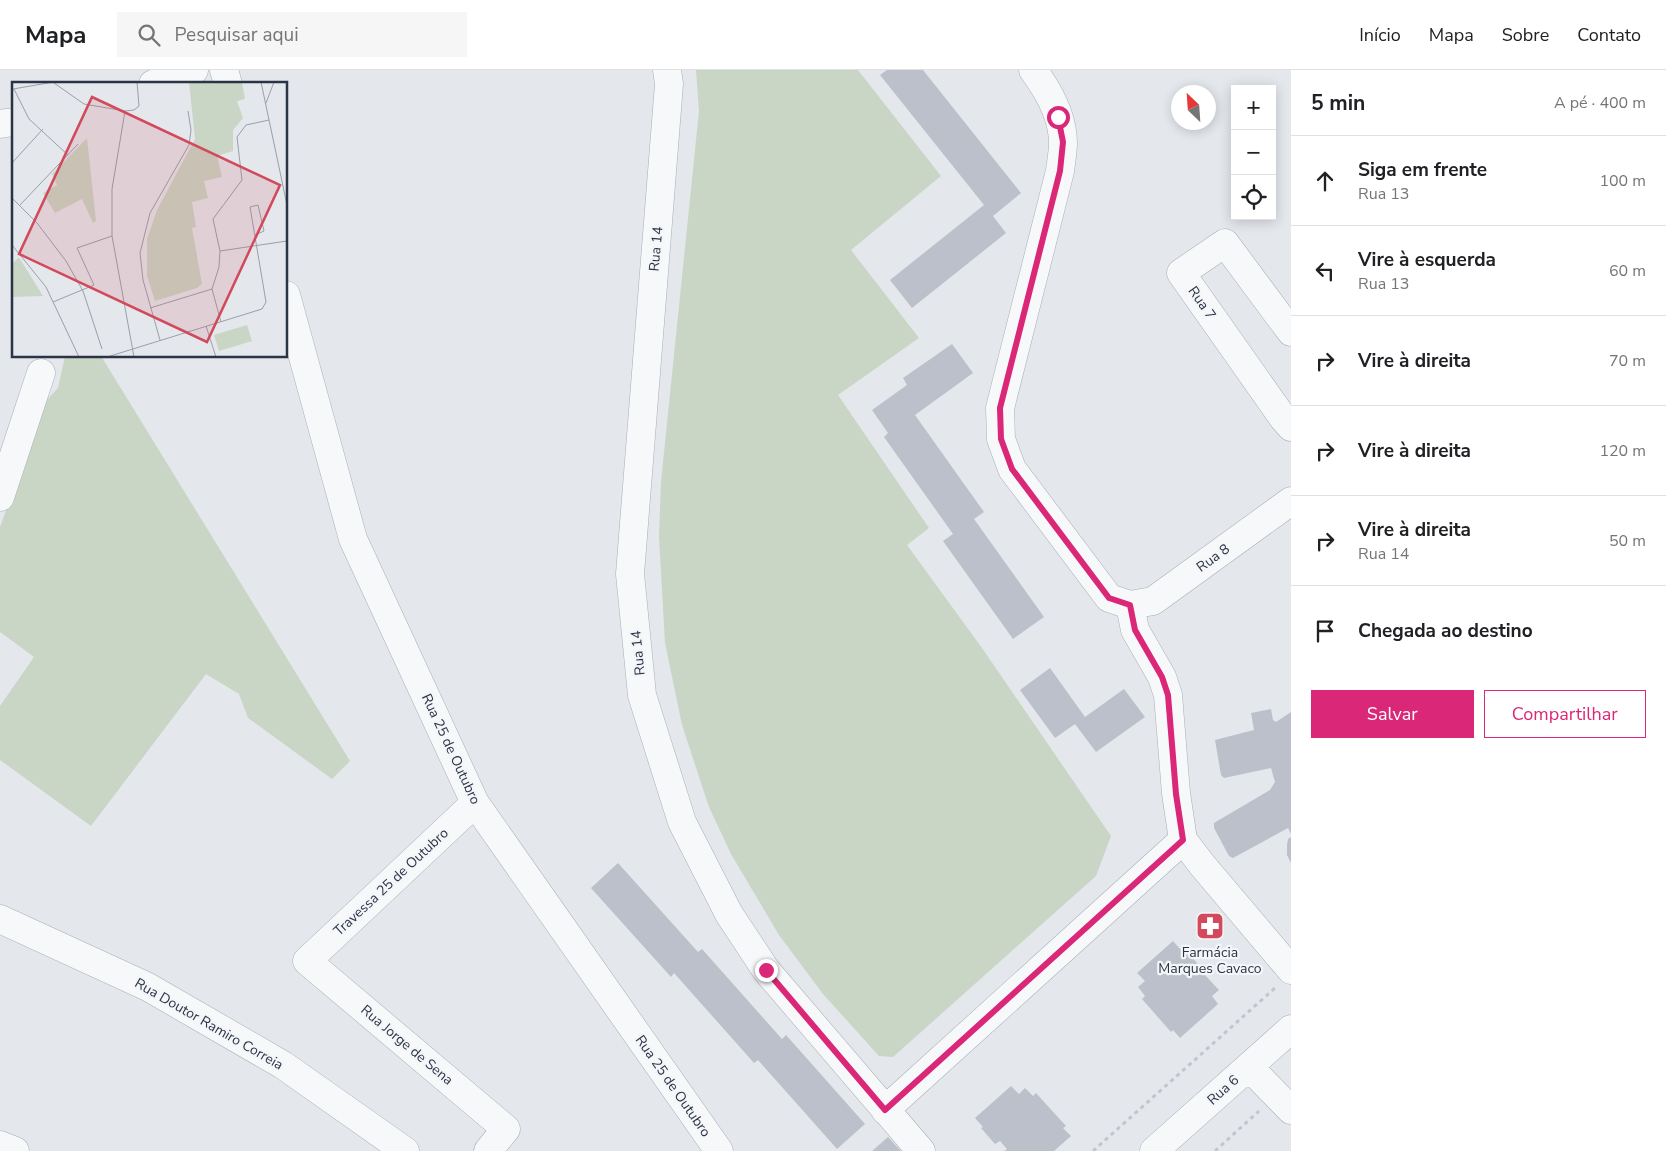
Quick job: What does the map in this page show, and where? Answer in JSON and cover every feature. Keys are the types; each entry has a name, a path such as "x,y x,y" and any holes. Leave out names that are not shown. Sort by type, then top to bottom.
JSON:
{"street":[{"path":"159,82 194,70"},
{"name":"Rua 14","path":"667,70 669,84 630,574 642,695 682,822 729,914 766,970 921,1151"},
{"path":"1033,70 1044,85 1058,117 1063,142 1060,171 1000,408 1001,439 1012,469 1109,598 1130,605 1135,630 1162,677 1168,695 1176,794 1183,840 1285,963"},
{"name":"Rua 7","path":"1288,419 1181,273 1225,243 1291,332"},
{"name":"Rua 25 de Outubro","path":"288,302 353,539 475,803 719,1151"},
{"path":"0,497 6,457 41,373"},
{"name":"Rua 8","path":"1130,605 1153,601 1291,501"},
{"name":"Travessa 25 de Outubro","path":"307,961 475,803"},
{"path":"885,1110 1183,840"},
{"name":"Rua Doutor Ramiro Correia","path":"0,919 148,987 283,1065 405,1151"},
{"name":"Rua Jorge de Sena","path":"307,961 506,1129 488,1151"},
{"name":"Rua 6","path":"1154,1151 1291,1029"},
{"path":"1249,1066 1291,1110"},
{"path":"0,1144 15,1151"}],"path":[{"path":"1093,1151 1285,963"},
{"path":"1215,1151 1262,1109"}],"green space":[{"path":"696,70 858,70 941,176 851,250 919,338 838,395 929,528 907,545 982,648 1111,836 1096,876 893,1057 879,1056 823,994 779,935 731,854 709,807 682,725 665,643 659,536 661,482 699,111"},
{"path":"65,358 102,358 350,761 332,779 248,718 239,694 206,674 91,826 0,760 0,706 34,657 0,632 0,527 45,402 58,388"}],"building":[{"path":"887,70 923,70 1021,193 993,216 1006,233 912,308 890,280 984,205 880,75"},
{"path":"952,344 973,373 915,415 984,512 974,519 1044,617 1013,639 943,541 953,534 884,437 888,433 872,410 907,385 903,378"},
{"path":"1050,668 1085,717 1124,689 1145,717 1096,752 1075,724 1055,738 1020,690"},
{"path":"1271,709 1273,720 1276,722 1291,712 1291,834 1288,828 1233,858 1229,856 1214,828 1214,823 1270,790 1275,782 1271,768 1224,778 1221,775 1215,740 1254,730 1251,713"},
{"path":"1291,837 1291,863 1287,855 1287,845 1288,839"},
{"path":"618,863 698,952 702,949 782,1039 786,1035 865,1124 837,1149 758,1060 754,1063 674,973 671,977 591,888"},
{"path":"1173,941 1180,949 1182,947 1198,964 1194,968 1201,975 1203,973 1219,990 1212,996 1218,1004 1180,1038 1173,1030 1171,1032 1142,999 1145,996 1138,987 1145,981 1137,973"},
{"path":"1011,1086 1019,1094 1025,1088 1033,1096 1036,1093 1066,1126 1063,1128 1071,1136 1054,1151 1004,1151 1007,1149 1000,1141 995,1144 975,1118"},
{"path":"888,1137 901,1151 872,1151"}],"place":[{"name":"Farmácia Marques Cavaco","path":"1210,926"}],"route":[{"path":"766,970 885,1110 1183,840 1176,794 1168,695 1162,677 1135,630 1130,605 1109,598 1012,469 1001,439 1000,408 1060,171 1063,142 1058,117"}]}
